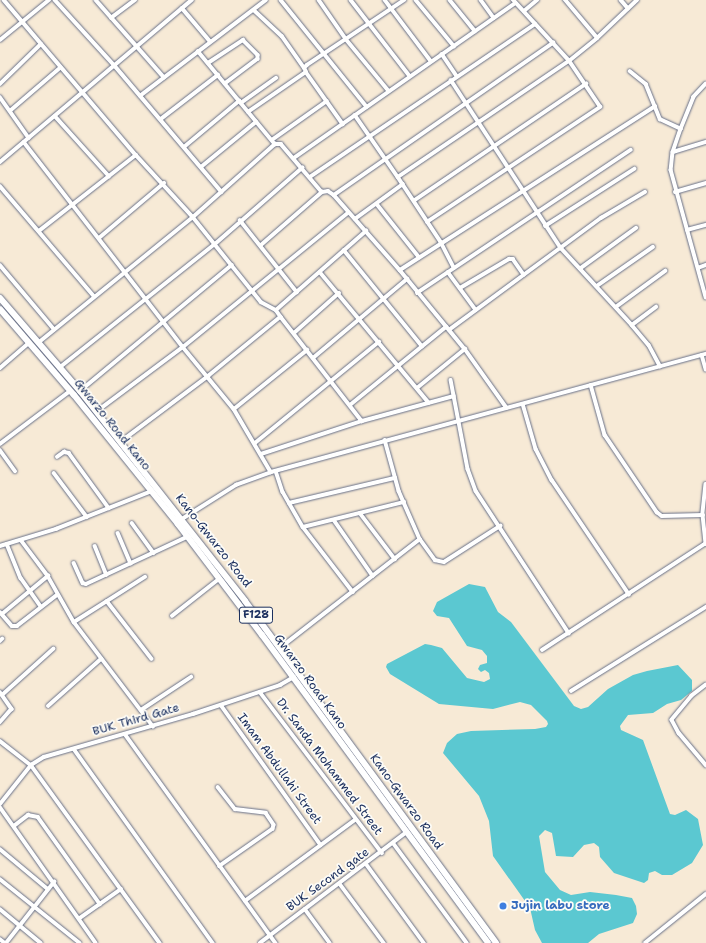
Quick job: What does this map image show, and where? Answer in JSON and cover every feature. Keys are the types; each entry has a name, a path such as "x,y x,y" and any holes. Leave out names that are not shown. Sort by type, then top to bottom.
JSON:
{"main road":[{"name":"Kano-Gwarzo Road","path":"0,298 80,391 182,519 280,648 496,943"},
{"path":"1,310 7,306"},
{"name":"Gwarzo Road Kano","path":"1,310 152,491 240,605 488,943"},
{"path":"240,605 245,601"}],"street":[{"path":"4,0 60,68 84,92 136,154 164,183 193,217 261,302 276,310 362,422"},
{"path":"0,40 49,0"},
{"path":"55,0 115,66 222,192"},
{"path":"96,0 164,77"},
{"path":"111,18 135,0"},
{"path":"0,162 138,48 192,0"},
{"path":"140,96 210,40 254,10 261,2 266,0"},
{"path":"283,0 367,107"},
{"path":"319,0 346,39 389,91"},
{"path":"351,0 410,76"},
{"path":"384,0 431,61"},
{"path":"304,67 404,0"},
{"path":"416,0 454,46"},
{"path":"450,0 475,31"},
{"path":"481,0 494,18"},
{"path":"524,11 537,0"},
{"path":"565,0 597,38"},
{"path":"621,0 628,8"},
{"path":"398,177 569,61 597,38 637,0"},
{"path":"294,158 494,18 514,1 569,61 599,103 600,108 427,222"},
{"path":"182,8 210,40"},
{"path":"254,10 282,36 343,124"},
{"path":"310,177 370,134 535,24"},
{"path":"208,63 243,40 258,55 258,59 225,84"},
{"path":"334,195 553,42"},
{"path":"0,84 40,44"},
{"path":"198,51 275,144"},
{"path":"442,54 457,76"},
{"path":"11,110 60,68"},
{"path":"630,71 646,84 662,122 681,129"},
{"path":"248,112 306,72"},
{"path":"161,119 218,75"},
{"path":"184,147 240,102 276,78"},
{"path":"451,80 535,212 561,248 632,325 648,345 660,366"},
{"path":"415,200 586,84"},
{"path":"706,84 694,97 673,152 671,170 675,192 706,297"},
{"path":"0,97 11,110 30,138"},
{"path":"272,140 327,101"},
{"path":"400,270 441,242 655,106"},
{"path":"356,115 415,200 427,222 441,242 454,268"},
{"path":"55,116 109,176"},
{"path":"201,167 256,122"},
{"path":"24,142 163,322 209,376 234,409 271,472"},
{"path":"673,152 706,142"},
{"path":"38,343 193,217 275,144 281,144 322,192"},
{"path":"417,293 535,212 631,150"},
{"path":"39,232 136,154"},
{"path":"59,368 215,244 240,220 302,168"},
{"path":"545,226 634,169"},
{"path":"99,238 164,183"},
{"path":"675,192 706,183"},
{"path":"355,219 403,184"},
{"path":"0,186 94,296"},
{"path":"260,245 322,192 328,191 334,195 348,213 400,270 417,293 465,350 507,408"},
{"path":"350,405 422,346 476,310 601,218 645,192"},
{"path":"377,204 419,257"},
{"path":"96,412 183,347 348,213"},
{"path":"240,220 280,268 297,292"},
{"path":"687,230 706,225"},
{"path":"581,268 636,228"},
{"path":"276,310 366,231"},
{"path":"597,286 654,247"},
{"path":"344,250 382,300 422,346"},
{"path":"460,288 508,259 512,260 524,275"},
{"path":"0,265 54,329"},
{"path":"80,391 232,265"},
{"path":"698,268 706,265"},
{"path":"616,306 665,271"},
{"path":"320,272 380,342 429,403"},
{"path":"448,272 476,310"},
{"path":"313,358 407,279"},
{"path":"294,333 339,293"},
{"path":"632,325 656,307"},
{"path":"121,442 209,376 281,317"},
{"path":"255,443 380,342"},
{"path":"0,368 29,343"},
{"path":"234,409 307,350"},
{"path":"417,388 465,350"},
{"path":"182,519 236,485 271,472 704,355 706,369"},
{"path":"451,380 468,469 476,491 569,633"},
{"path":"591,385 605,435 657,512 662,516 703,515"},
{"path":"0,444 70,391"},
{"path":"261,454 362,422 454,396"},
{"path":"522,404 536,449 552,480 629,594"},
{"path":"386,440 395,478 404,502 420,539 439,563 500,526"},
{"path":"0,450 16,471"},
{"path":"57,457 64,452 69,454 109,508"},
{"path":"276,471 289,502 303,527 353,592"},
{"path":"54,473 87,517"},
{"path":"289,502 395,478"},
{"path":"542,650 706,543 703,515 706,484"},
{"path":"0,546 87,517 152,491"},
{"path":"303,527 404,502"},
{"path":"360,513 395,559"},
{"path":"334,520 373,576"},
{"path":"132,523 154,552"},
{"path":"118,533 131,563"},
{"path":"74,564 84,584 107,575 187,537"},
{"path":"280,648 420,539"},
{"path":"21,540 48,576 57,595 74,622 153,726"},
{"path":"7,544 20,578 41,607"},
{"path":"95,546 107,575"},
{"path":"48,576 1,613 14,626 57,595"},
{"path":"74,622 145,577"},
{"path":"172,616 219,579"},
{"path":"107,601 152,659"},
{"path":"571,691 706,608"},
{"path":"0,723 12,709 1,693 53,649"},
{"path":"48,706 101,659"},
{"path":"141,710 191,677"},
{"name":"BUK Third Gate","path":"0,806 31,765 44,758 220,705 260,692 294,677"},
{"path":"706,685 692,696 672,720 679,733 706,765"},
{"name":"Dr. Sanda Mohammed Street","path":"260,692 355,820 382,853"},
{"name":"Imam Abdullahi Street","path":"220,705 321,845"},
{"path":"125,734 276,943"},
{"path":"0,742 31,765 160,943"},
{"path":"74,749 213,943"},
{"path":"218,787 235,809 266,813 274,825 273,829 220,866"},
{"path":"0,806 80,918 96,943"},
{"path":"14,826 28,815 38,817 100,904"},
{"path":"245,901 355,820"},
{"name":"BUK Second gate","path":"260,943 367,865 408,832"},
{"path":"394,844 467,943"},
{"path":"0,849 48,889"},
{"path":"367,865 424,943"},
{"path":"0,879 80,943"},
{"path":"0,938 6,943 54,882"},
{"path":"340,884 384,943"},
{"path":"80,918 121,890"},
{"path":"645,943 706,894"},
{"path":"0,909 41,943"},
{"path":"305,909 330,943"}],"water":[{"path":"469,584 485,587 498,612 511,622 574,706 581,709 588,707 608,689 633,675 647,671 678,665 692,680 692,691 681,700 667,704 653,713 628,715 620,726 621,730 643,740 670,814 675,815 686,810 698,819 703,845 692,863 672,875 662,875 655,871 649,873 648,880 644,883 614,873 600,857 599,847 594,843 584,845 573,857 556,856 552,833 545,830 539,836 545,872 560,890 571,895 590,892 632,898 636,906 637,914 633,923 599,934 588,943 542,943 535,930 530,908 493,856 489,821 479,796 443,753 447,743 457,734 471,731 535,729 546,727 548,724 547,721 531,705 520,702 493,709 439,704 390,674 386,667 387,664 425,644 442,648 467,678 484,682 490,679 489,673 485,670 481,672 478,669 480,665 487,663 487,656 482,650 467,646 449,618 437,616 433,611 437,602"}],"place":[{"name":"Jujin labu store","path":"503,906"}]}
